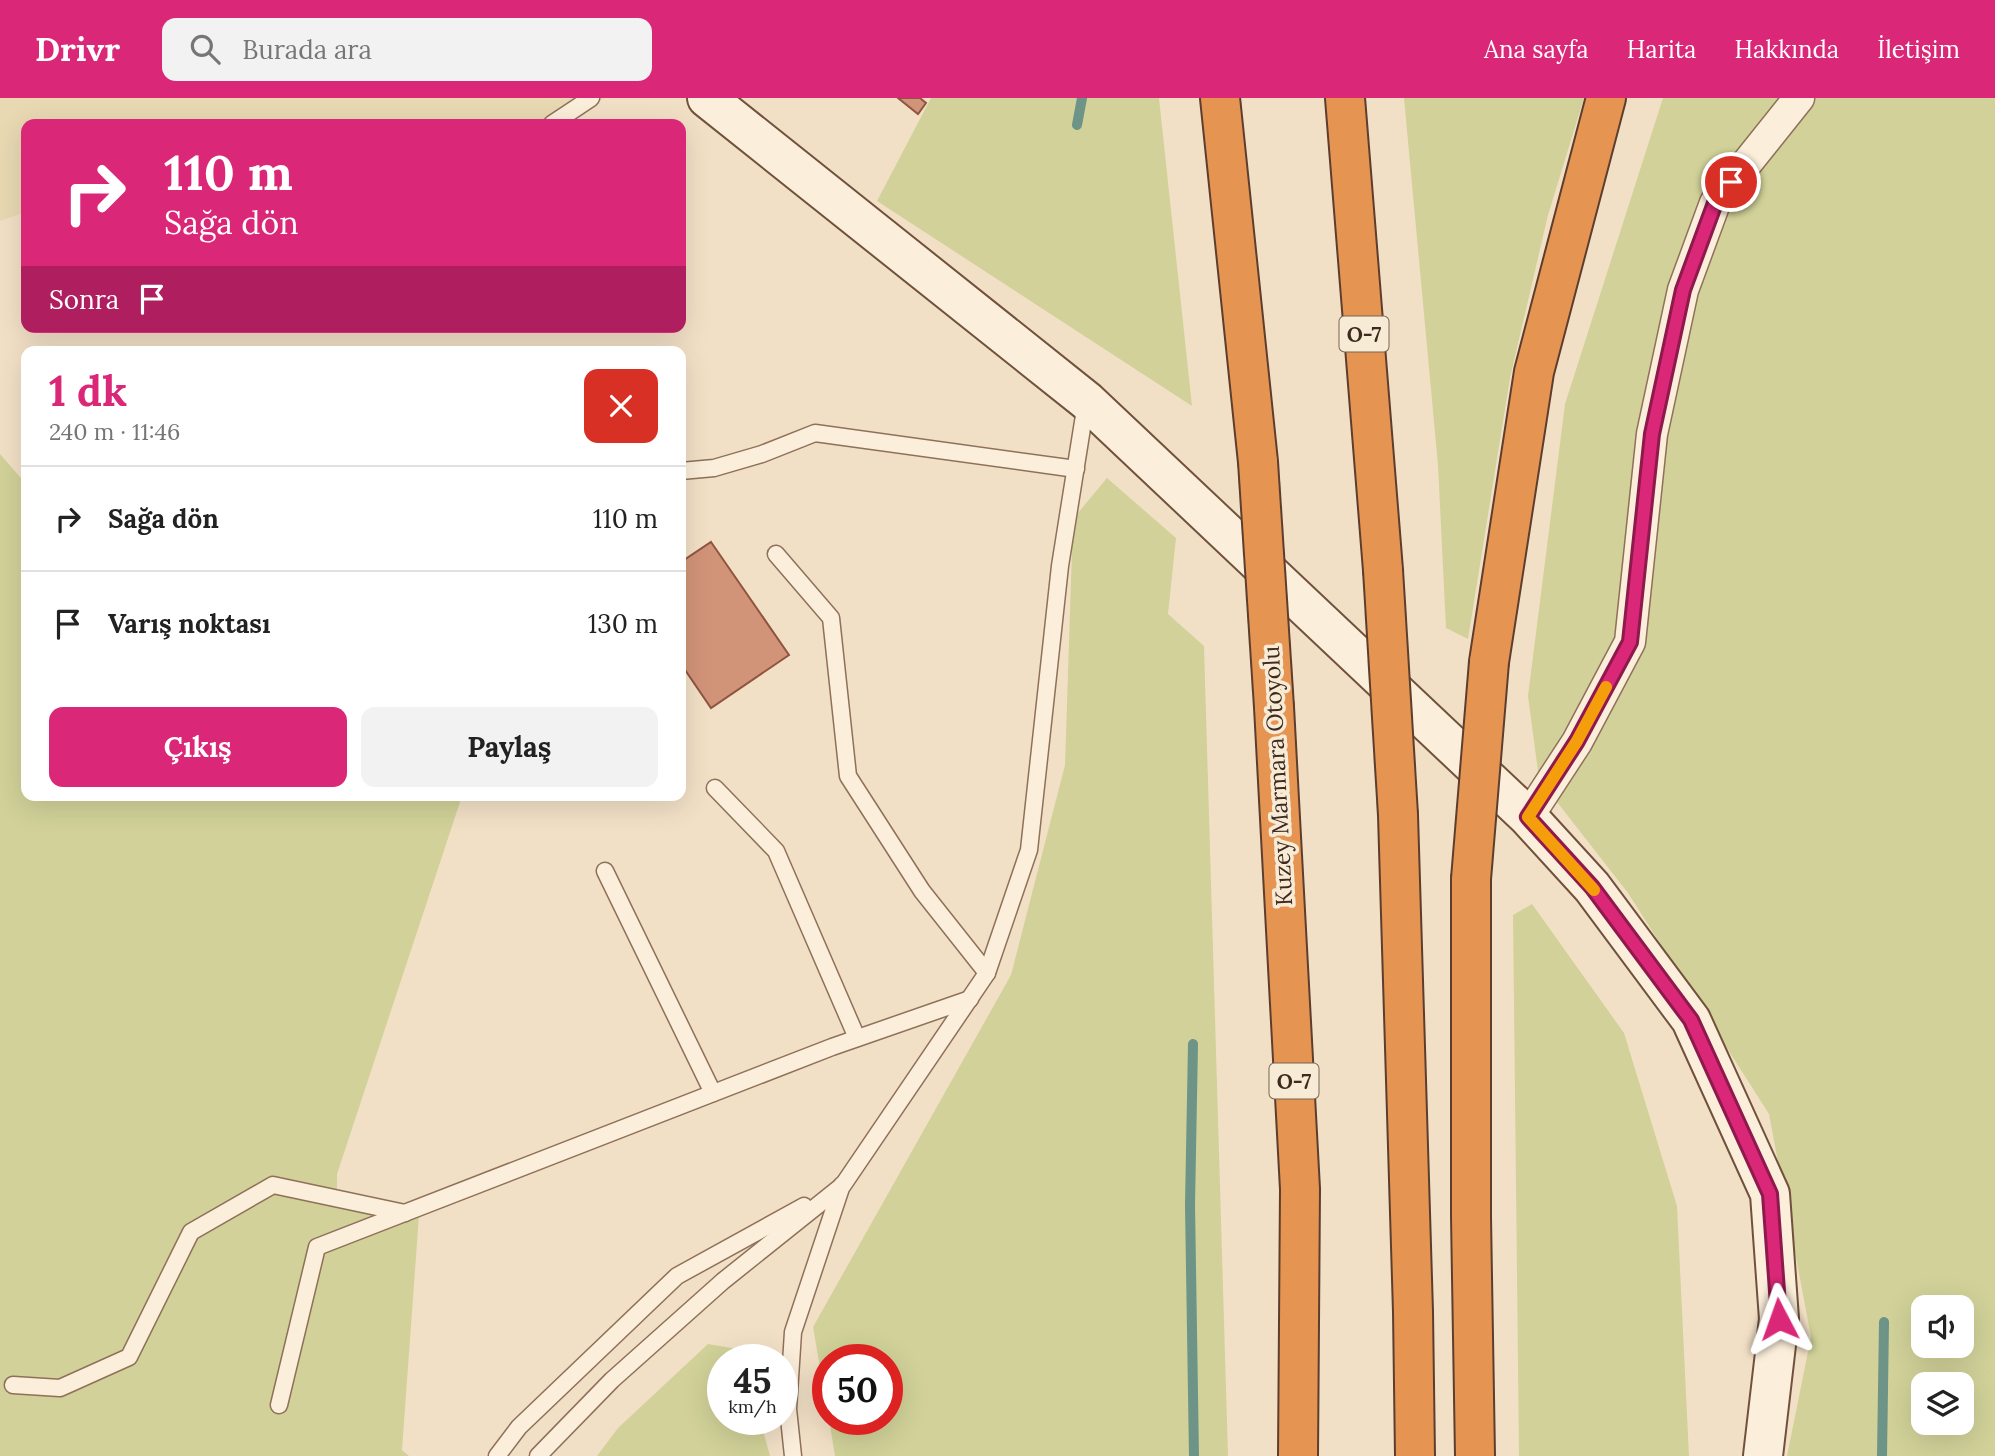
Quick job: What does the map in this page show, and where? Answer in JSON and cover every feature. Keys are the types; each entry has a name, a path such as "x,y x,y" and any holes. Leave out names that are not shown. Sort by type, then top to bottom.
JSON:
{"highway":[{"name":"Kuzey Marmara Otoyolu","path":"1220,98 1258,462 1273,706 1300,1189 1298,1456"},
{"name":"O-7","path":"1345,98 1382,570 1398,815 1413,1285 1415,1456"},
{"path":"1475,1456 1471,1217 1471,879 1489,662 1534,372 1606,98"}],"main road":[{"path":"706,98 1087,401 1528,817 1592,887 1691,1020 1770,1194 1779,1319 1763,1456"}],"street":[{"path":"1528,817 1577,741 1630,642 1652,434 1683,290 1715,203 1799,98"}],"lane":[{"path":"560,119 591,98"},
{"path":"793,1456 788,1409 793,1332 843,1185 987,973 1029,850 1060,566 1087,401"},
{"path":"686,471 714,468 762,454 815,433 1076,469"},
{"path":"776,554 831,618 848,776 922,891 987,973"},
{"path":"715,788 776,851 857,1038"},
{"path":"605,871 713,1093"},
{"path":"279,1405 317,1247 857,1038 970,999"},
{"path":"13,1385 60,1388 129,1357 191,1232 273,1185 405,1213"},
{"path":"497,1456 519,1427 677,1276 843,1185"},
{"path":"538,1456 612,1380 723,1281 843,1185"}],"shaded area":[{"path":"0,98 605,98 571,119 21,119 21,214 0,221"}],"green space":[{"path":"931,98 1159,98 1192,406 877,201"},
{"path":"1404,98 1584,98 1548,215 1510,378 1468,639 1446,628 1438,465"},
{"path":"1663,98 1995,98 1995,1456 1787,1456 1811,1337 1769,1114 1628,893 1539,779 1528,696 1565,404"},
{"path":"0,454 21,478 21,801 460,801 337,1174 337,1207 419,1215 402,1450 409,1456 0,1456"},
{"path":"1107,478 1176,538 1168,614 1204,646 1228,1456 835,1456 832,1435 903,1435 903,1344 816,1344 813,1327 1011,975 1065,765 1073,519"},
{"path":"1532,904 1624,1033 1677,1206 1689,1456 1519,1456 1513,915"},
{"path":"707,1345 707,1435 764,1435 770,1456 597,1456 618,1428"}],"building":[{"path":"898,98 920,98 926,103 918,114"},
{"path":"711,542 789,655 711,708 686,671 686,559"}],"waterway":[{"path":"1077,125 1082,98"},
{"path":"1193,1044 1190,1205 1194,1456"},
{"path":"1882,1456 1884,1322"}],"slow traffic":[{"path":"1594,890 1528,817 1577,741 1606,687"}],"route":[{"path":"1731,182 1715,203 1683,290 1652,434 1630,642 1577,741 1528,817 1592,887 1691,1020 1770,1194 1779,1319"}]}
